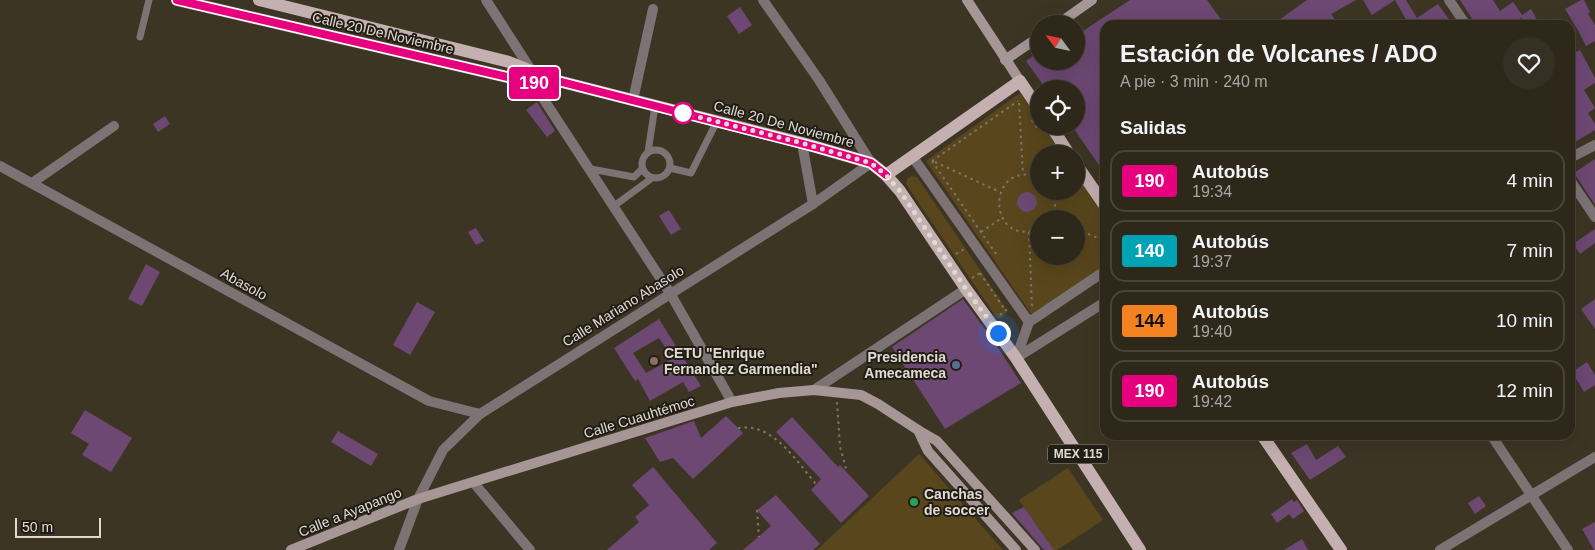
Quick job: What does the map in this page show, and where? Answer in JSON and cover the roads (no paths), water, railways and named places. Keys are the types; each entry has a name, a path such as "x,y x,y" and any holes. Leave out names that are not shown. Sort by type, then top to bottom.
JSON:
{"main road":[{"name":"Calle 20 De Noviembre","path":"177,0 216,4 554,80 802,143 871,163 886,175"},
{"name":"Calle 20 De Noviembre","path":"259,0 500,60 532,76"},
{"path":"967,0 1020,82 1030,103"},
{"path":"1071,15 1092,0"},
{"path":"1005,60 1030,43"},
{"path":"886,175 1020,82"},
{"path":"1051,135 1061,145"},
{"name":"MEX 115","path":"886,175 969,283 1140,550"},
{"path":"1085,177 1100,199"},
{"name":"Calle Cuauhtémoc","path":"418,499 732,402 779,393 814,390 861,395 937,440 1035,550"},
{"path":"918,430 928,451 1016,550"},
{"path":"1265,440 1341,550"},
{"name":"Calle a Ayapango","path":"291,550 418,499"},
{"path":"1004,536 1014,526"}],"street":[{"path":"486,0 590,169 670,293 732,402"},
{"path":"763,0 819,80 871,163"},
{"path":"1449,0 1463,20"},
{"path":"633,100 653,9"},
{"path":"32,183 114,126"},
{"path":"802,143 813,204"},
{"path":"1575,155 1595,144"},
{"path":"912,156 1029,322"},
{"name":"Calle Mariano Abasolo","path":"418,499 443,450 480,414 813,204 871,163"},
{"name":"Abasolo","path":"0,166 429,401 480,414"},
{"path":"1575,187 1595,217"},
{"path":"1016,358 1029,322 1100,274"},
{"path":"814,390 969,283"},
{"path":"1016,358 1100,305"},
{"path":"1494,440 1568,550"},
{"path":"1440,550 1595,457"},
{"path":"474,483 530,550"},
{"path":"399,550 418,499"}],"lane":[{"path":"140,37 149,0"},
{"path":"648,152 658,149 666,154 670,168 664,176 656,179 652,178 647,176 642,169 642,160 648,152 655,106"},
{"path":"670,168 690,172 717,122"},
{"path":"590,169 634,177 642,169"},
{"path":"614,206 652,178"}],"place":[{"name":"CETU \"Enrique Fernandez Garmendia\"","path":"654,361"},
{"name":"Presidencia Amecameca","path":"956,365"},
{"name":"Canchas de soccer","path":"914,502"}]}
